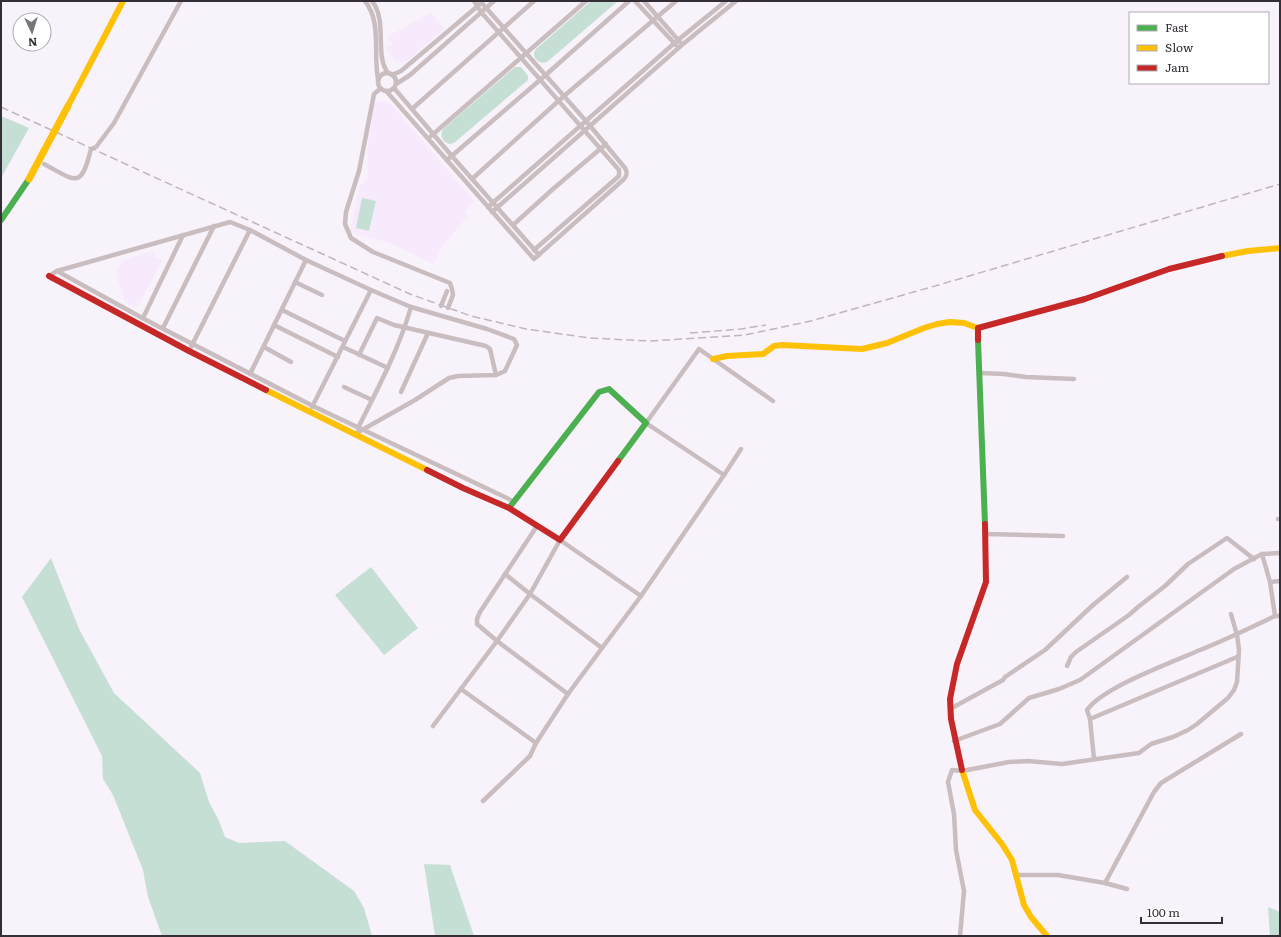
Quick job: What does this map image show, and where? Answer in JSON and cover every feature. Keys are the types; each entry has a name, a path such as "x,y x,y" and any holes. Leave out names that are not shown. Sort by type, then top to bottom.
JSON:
{"street":[{"path":"1,220 29,179 123,1"},
{"path":"44,164 71,178 78,178 82,175 88,162 91,149 96,147 114,123 181,1"},
{"path":"365,1 374,18 376,68 378,84 380,88 387,92 534,259 626,176 627,172 625,168 606,144 481,2 477,7 400,71 390,74 382,74 378,79"},
{"path":"372,1 378,11 380,19 382,56 385,70 395,79 395,86 451,156 539,255"},
{"path":"474,1 481,12 520,58 619,170 620,176 534,250"},
{"path":"387,92 410,75 494,1"},
{"path":"412,109 534,1"},
{"path":"428,138 586,1"},
{"path":"447,160 629,1"},
{"path":"635,1 674,44 681,46"},
{"path":"644,1 678,40 681,46"},
{"path":"472,179 564,96 676,1"},
{"path":"488,207 678,40 726,1"},
{"path":"492,212 681,46 736,1"},
{"path":"539,68 540,80"},
{"path":"380,88 374,94 359,171 346,212 345,224 351,238 373,252 450,283 453,296 445,316"},
{"path":"513,225 606,144"},
{"path":"49,276 57,271 230,222 250,230 306,260 371,290 412,307 487,329 514,339 517,344 506,371 496,375 458,376 450,378 442,384 359,430"},
{"path":"163,328 214,226"},
{"path":"188,351 250,230"},
{"path":"143,318 183,235"},
{"path":"713,359 727,356 763,354 774,346 782,345 862,349 874,348 931,325 943,322 964,323 978,328 1085,299 1169,269 1248,251 1280,248"},
{"path":"250,374 306,260"},
{"path":"57,271 188,351 513,501"},
{"path":"49,276 163,328 250,374 311,409"},
{"path":"438,314 447,291 443,280"},
{"path":"296,282 322,295"},
{"path":"311,409 371,290"},
{"path":"359,430 406,327 412,307"},
{"path":"282,310 345,341"},
{"path":"359,355 377,318 394,325 486,346 490,349 496,375"},
{"path":"274,325 338,357"},
{"path":"978,328 986,582 957,664 952,685 950,710 954,741 975,810 1002,844 1012,860 1024,905 1031,917 1047,936"},
{"path":"401,392 428,333"},
{"path":"264,347 291,362"},
{"path":"343,347 388,368"},
{"path":"433,726 497,641 530,594 560,540 700,349 773,401"},
{"path":"979,373 1074,379"},
{"path":"344,387 372,400"},
{"path":"509,508 599,392 609,389 646,423 724,475"},
{"path":"359,430 463,488 509,508 560,540 640,596"},
{"path":"483,801 533,752 536,743 568,694 640,596 741,449"},
{"path":"537,526 480,612 477,619 477,624 497,641 568,694"},
{"path":"985,534 1063,536"},
{"path":"1067,666 1071,657 1076,652 1129,615 1165,586 1188,564 1227,538 1254,559"},
{"path":"954,741 1000,724 1029,698 1059,689 1080,680 1234,570 1262,554 1280,553"},
{"path":"1094,759 1090,719 1087,710 1089,707 1122,684 1278,616 1262,554"},
{"path":"505,574 602,648"},
{"path":"950,710 1003,680 1045,650 1127,577"},
{"path":"1270,582 1280,581"},
{"path":"960,936 964,891 956,850 954,814 948,782 952,770 962,771 1009,762 1028,761 1062,764 1138,754 1152,744 1173,737 1197,724 1228,698 1234,690 1237,682 1237,635 1231,614"},
{"path":"1090,719 1237,657"},
{"path":"461,689 536,743"},
{"path":"1105,884 1154,792 1161,783 1241,734"},
{"path":"1015,875 1058,876 1127,889"}],"shaded area":[{"path":"430,13 445,28 402,65 399,60 396,61 386,48 393,44 387,37"},
{"path":"382,100 391,104 474,201 464,213 468,216 444,244 433,264 395,245 350,232 359,187 368,177 367,149 374,103"},
{"path":"154,251 154,258 162,260 137,308 126,303 116,274 123,260"}],"green space":[{"path":"591,1 618,1 547,62 542,63 538,61 534,56 536,49"},
{"path":"515,67 521,67 528,76 528,80 454,143 450,144 444,140 441,134 443,129"},
{"path":"1,116 29,128 1,178"},
{"path":"362,198 376,201 369,231 356,228"},
{"path":"51,558 79,629 114,693 200,773 209,802 225,837 239,843 285,841 354,891 364,908 372,936 162,936 148,897 143,870 113,795 103,779 102,756 22,597"},
{"path":"371,567 418,628 384,655 335,595"},
{"path":"424,864 450,865 474,936 435,936"},
{"path":"1268,907 1280,912 1280,936 1270,936"}],"railway":[{"path":"1,107 410,294 471,316 526,329 590,338 649,341 745,335 811,321 942,284 1280,184"},
{"path":"690,333 741,329 766,325"}],"traffic: fast":[{"path":"1,220 29,179"},
{"path":"978,340 985,524"},
{"path":"509,508 599,392 609,389 646,423 618,461"}],"traffic: slow":[{"path":"68,106 123,1"},
{"path":"29,179 68,106"},
{"path":"1222,256 1248,251 1280,248"},
{"path":"713,359 727,356 763,354 774,346 782,345 862,349 887,343 937,324 950,322 964,323 978,328"},
{"path":"266,390 427,470"},
{"path":"962,770 975,810 1002,844 1012,860 1024,905 1031,917 1047,936"}],"traffic: jam":[{"path":"978,340 978,328 1085,299 1169,269 1222,256"},
{"path":"49,276 189,351 266,390"},
{"path":"427,470 509,508 560,540 618,461"},
{"path":"962,770 951,719 950,699 957,664 986,582 985,524"}]}
